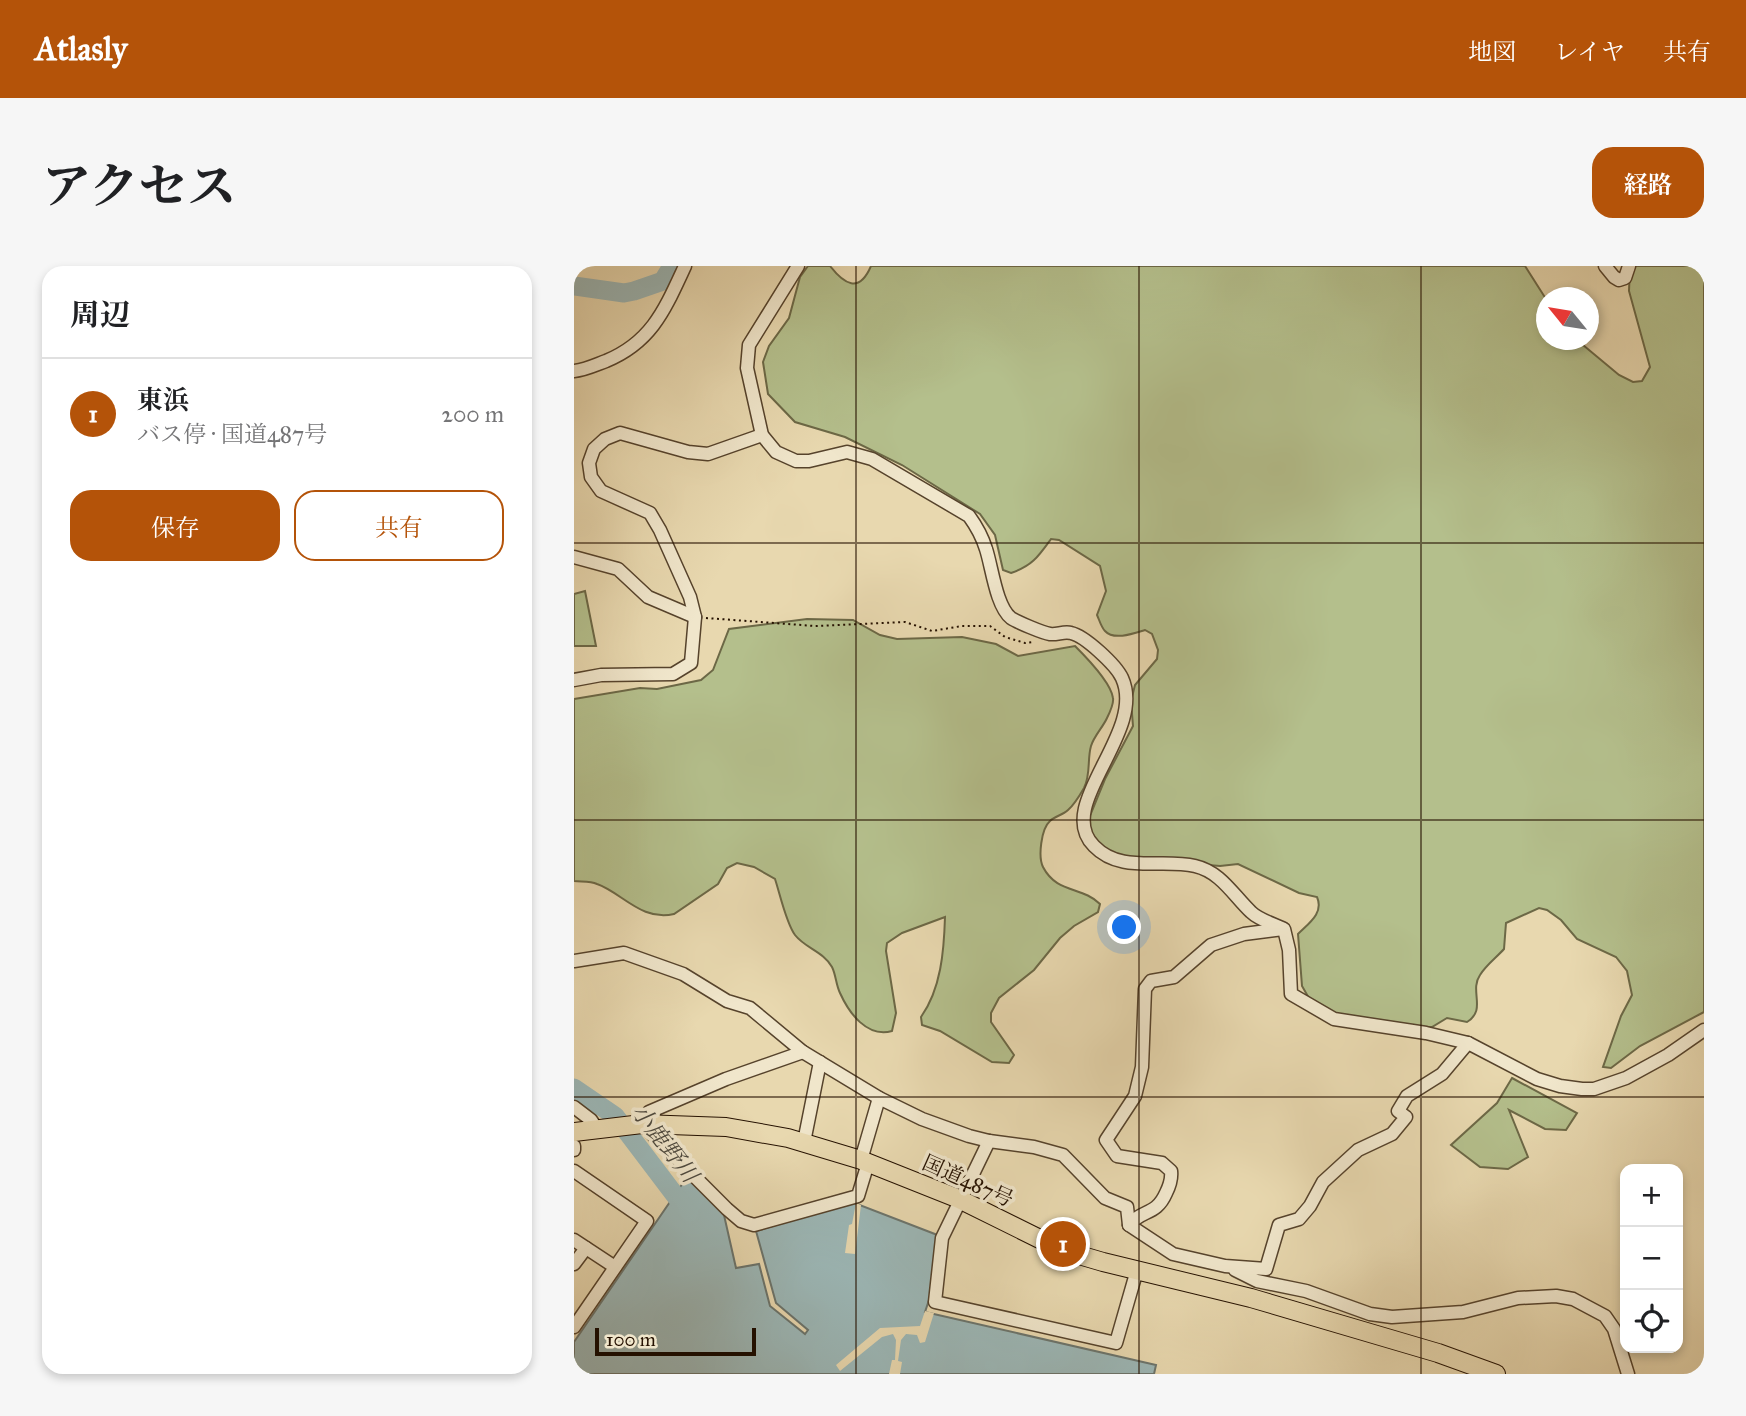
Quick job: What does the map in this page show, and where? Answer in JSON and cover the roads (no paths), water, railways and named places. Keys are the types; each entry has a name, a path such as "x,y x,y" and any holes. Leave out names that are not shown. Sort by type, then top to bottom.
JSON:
{"highway":[{"name":"国道487号","path":"574,1132 639,1124 726,1127 804,1142 864,1161 959,1199 1062,1250 1251,1298 1438,1353 1496,1374"}],"street":[{"path":"574,371 624,354 640,342 660,316 684,266"},
{"path":"798,266 750,345 747,368 762,435 776,452 796,461 847,452 872,459 969,516 979,530 1001,603 1011,617 1051,634 1072,633 1096,649 1122,678 1126,694 1121,731 1092,786 1085,806 1085,827 1091,844 1104,855 1121,863 1181,863 1198,866 1223,880 1252,914 1284,929"},
{"path":"1605,266 1614,278 1619,280 1625,278 1629,266"},
{"path":"574,680 601,675 673,674 691,663 695,617 690,597 650,513 601,491 591,477 589,463 594,449 605,439 620,433 688,452 708,454 762,435"},
{"path":"574,556 618,569 648,597 695,617"},
{"path":"1284,929 1289,950 1291,994 1318,1011 1334,1019 1426,1033 1468,1043 1537,1079 1560,1086 1594,1089 1626,1078 1704,1030"},
{"path":"1129,1225 1161,1206 1172,1179 1171,1171 1162,1163 1117,1156 1106,1140 1135,1096 1142,1067 1145,989 1151,981 1174,977 1211,945 1244,934 1284,929"},
{"path":"574,961 624,953 683,974 727,1001 750,1008 803,1052 879,1098 922,1119 989,1142 1034,1147 1063,1155 1105,1198 1127,1207 1129,1225"},
{"path":"1129,1225 1173,1254 1225,1266 1266,1269 1279,1225 1299,1219 1310,1206 1323,1182 1358,1150 1392,1133 1406,1117 1398,1111 1407,1096 1442,1074 1468,1043"},
{"path":"803,1052 726,1079 649,1112 639,1124 727,1209 741,1221 754,1224 858,1196 879,1098"},
{"path":"804,1142 820,1062"},
{"path":"574,1107 600,1128"},
{"path":"989,1142 942,1238 935,1302 1116,1343 1137,1270"},
{"path":"574,1171 647,1221 575,1323"},
{"path":"574,1240 615,1267"},
{"path":"574,1264 586,1248"},
{"path":"1225,1266 1257,1281 1306,1291 1370,1314 1392,1317 1463,1312 1518,1298 1556,1296 1573,1299 1605,1316 1614,1329 1628,1374"}],"water":[{"path":"687,1177 724,1215 736,1268 759,1264 770,1306 805,1334 808,1330 776,1303 756,1231 852,1202 940,1236 932,1291 925,1312 1156,1365 1154,1374 574,1374 574,1342"}],"waterway":[{"name":"小鹿野川","path":"574,286 624,293 634,291 663,281 672,266"},
{"name":"小鹿野川","path":"574,1088 615,1116 690,1215"}],"place":[{"name":"東浜","path":"1063,1244"}]}
